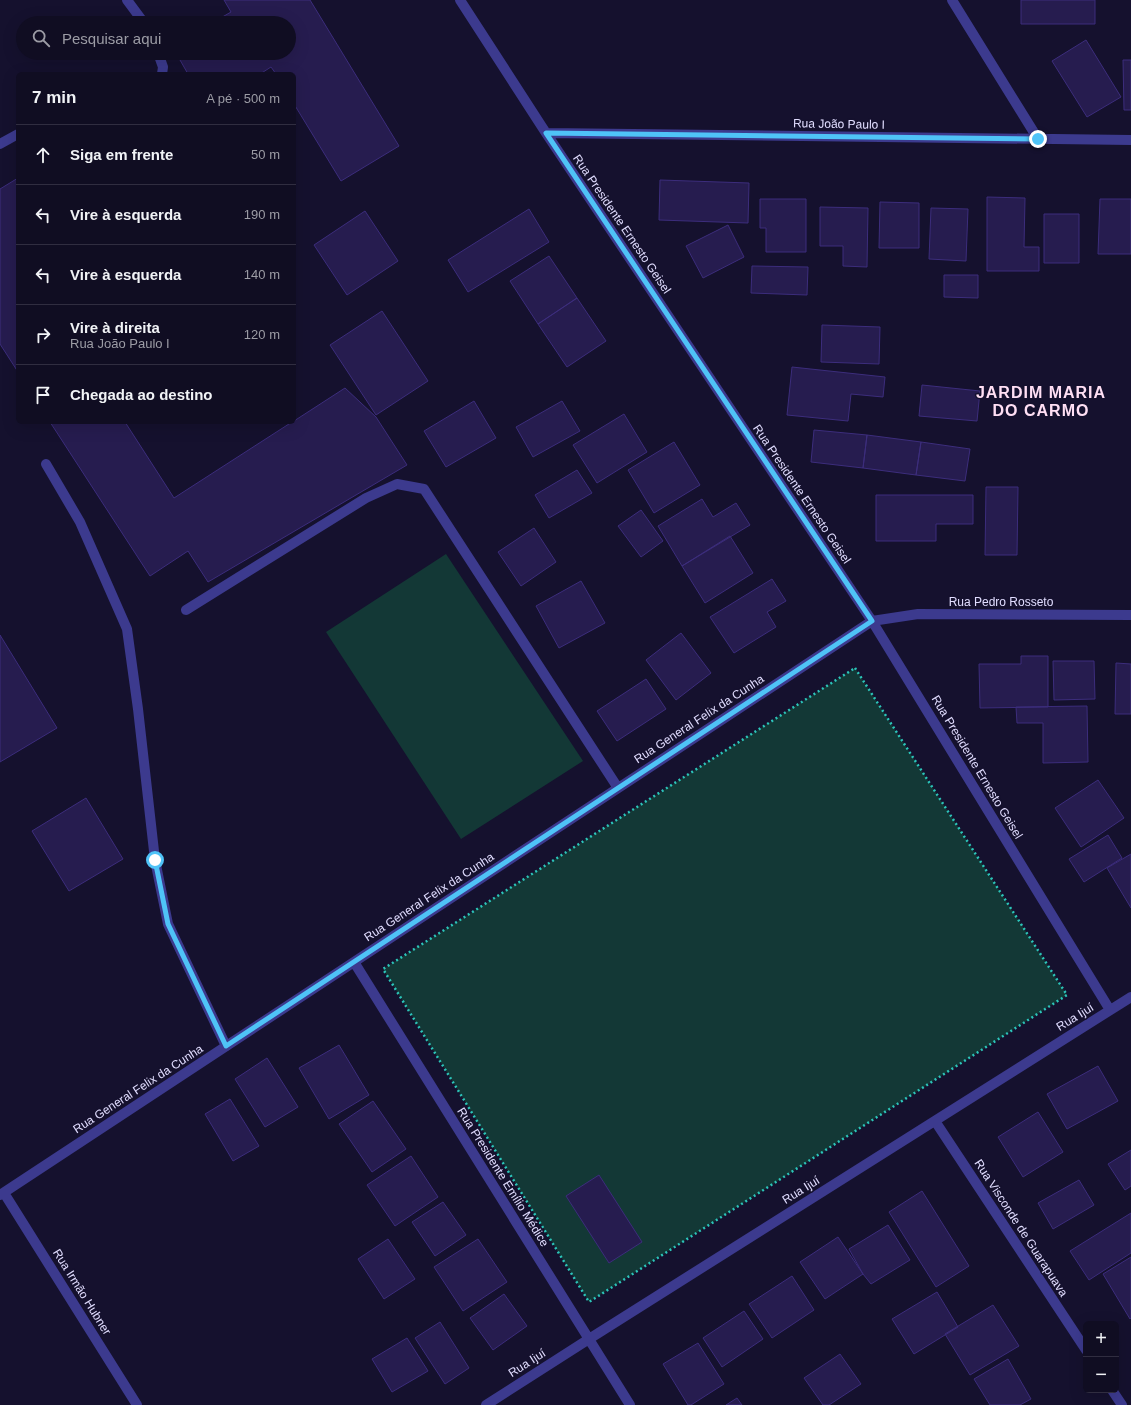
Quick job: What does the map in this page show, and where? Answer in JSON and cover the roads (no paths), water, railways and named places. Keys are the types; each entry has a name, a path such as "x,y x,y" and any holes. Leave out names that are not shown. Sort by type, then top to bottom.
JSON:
{"street":[{"path":"127,0 139,16"},
{"name":"Rua Presidente Ernesto Geisel","path":"460,0 546,133 872,621 1110,1010"},
{"path":"952,0 1038,139"},
{"path":"160,60 163,67 162,72"},
{"name":"Rua João Paulo I","path":"546,133 1131,140"},
{"path":"0,144 16,135"},
{"path":"46,464 80,522 127,629 138,709 155,860 168,924 226,1046"},
{"path":"186,610 366,498 397,484 424,489 618,788"},
{"name":"Rua Pedro Rosseto","path":"872,621 918,614 1131,615"},
{"name":"Rua General Felix da Cunha","path":"2,1194 872,621"},
{"name":"Rua Presidente Emílio Médice","path":"354,962 630,1405"},
{"name":"Rua Ijuí","path":"486,1405 1131,997"},
{"name":"Rua Visconde de Guarapuava","path":"935,1121 1083,1345"},
{"name":"Rua Irmão Hubner","path":"2,1194 137,1405"},
{"path":"1114,1393 1122,1405"}],"district":[{"name":"JARDIM MARIA DO CARMO","path":"1041,401"}]}
